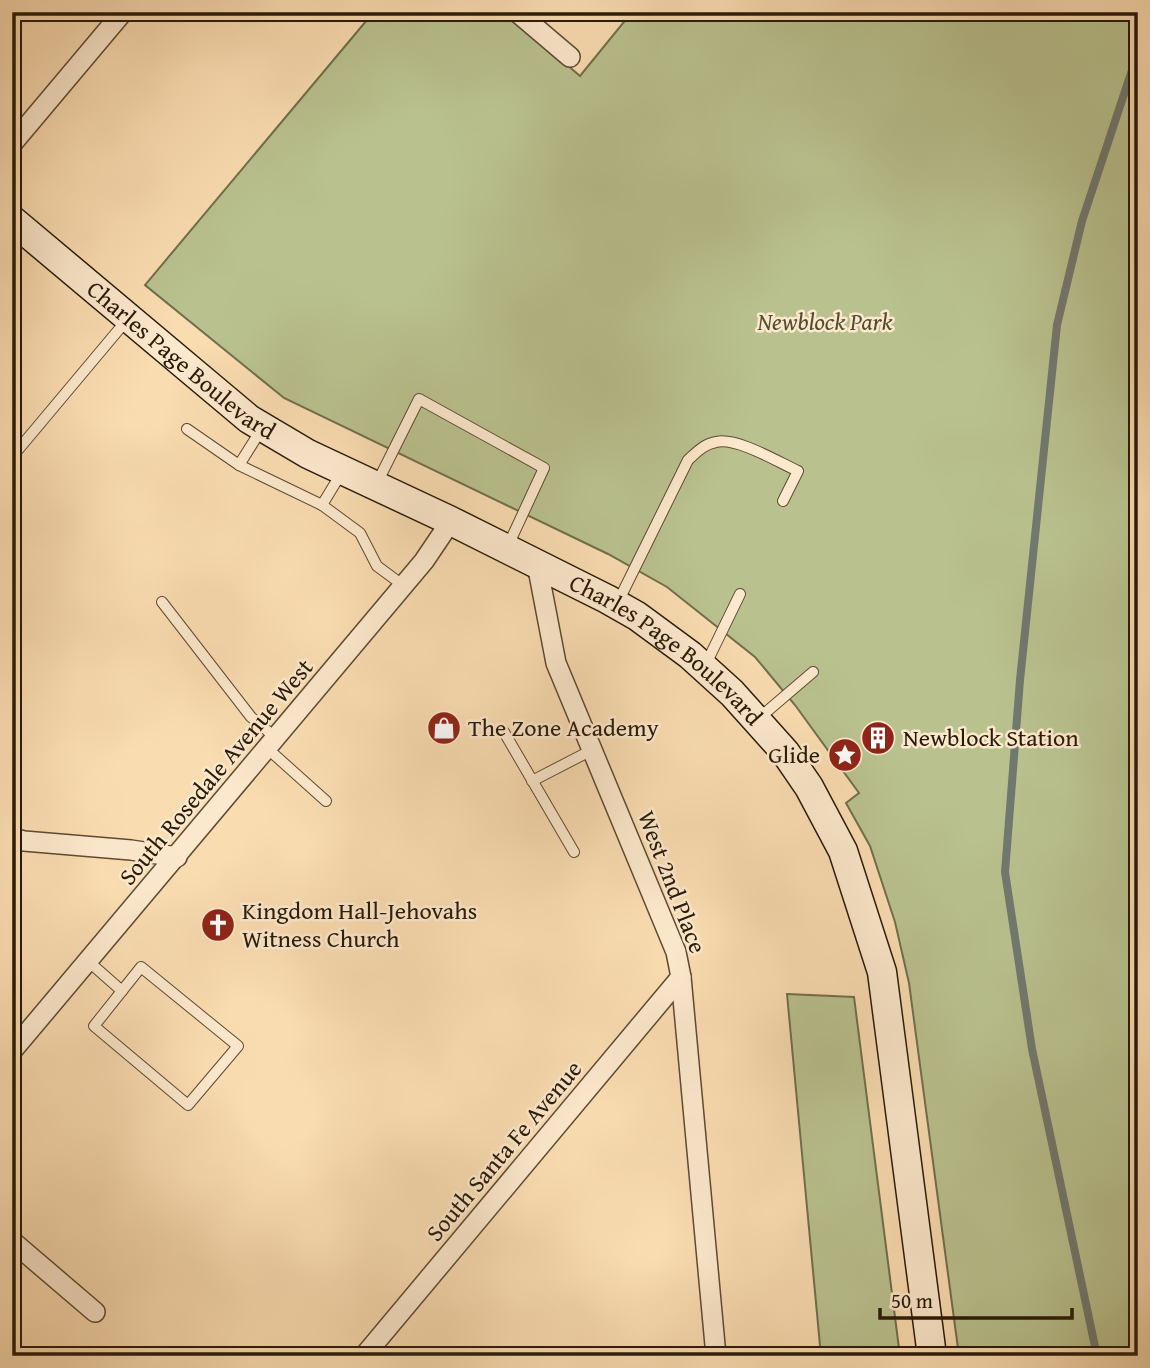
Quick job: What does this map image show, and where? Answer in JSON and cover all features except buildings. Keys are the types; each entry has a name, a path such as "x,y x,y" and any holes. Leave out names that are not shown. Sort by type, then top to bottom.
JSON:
{"main road":[{"name":"Charles Page Boulevard","path":"12,220 221,397 263,427 308,454 451,521 617,604 668,637 758,719 809,787 827,819 842,851 883,972 932,1356"}],"street":[{"path":"12,144 123,12"},
{"path":"517,12 570,57"},
{"name":"South Rosedale Avenue West","path":"12,1051 404,586 451,521"},
{"name":"West 2nd Place","path":"537,564 556,663 676,952 681,977 716,1356"},
{"path":"12,838 177,857"},
{"name":"South Santa Fe Avenue","path":"364,1356 681,977"},
{"path":"12,1241 95,1312"}],"lane":[{"path":"12,457 128,318"},
{"path":"376,486 419,399 544,468 506,548"},
{"path":"239,466 263,427"},
{"path":"187,429 239,466 322,505 360,533 377,566 404,586"},
{"path":"617,604 688,460 702,447 718,441 738,444 798,471 783,501"},
{"path":"322,505 343,471"},
{"path":"704,668 740,594"},
{"path":"162,602 272,743 326,801"},
{"path":"758,719 814,672"},
{"path":"504,732 573,852"},
{"path":"532,781 592,750"},
{"path":"88,961 122,991"},
{"path":"141,967 238,1046 188,1105 94,1026 122,991 141,967"}],"green space":[{"name":"Newblock Park","path":"371,12 506,12 580,76 632,12 1138,12 1138,1356 959,1356 909,983 895,922 870,846 846,803 859,793 795,705 755,657 667,587 608,554 284,398 145,285"},
{"path":"787,994 854,997 900,1356 821,1356"}],"waterway":[{"path":"1097,1356 1032,1049 1005,872 1020,680 1057,325 1082,221 1138,52"}],"place":[{"name":"The Zone Academy","path":"444,728"},
{"name":"Newblock Station","path":"878,738"},
{"name":"Glide","path":"845,755"},
{"name":"Kingdom Hall-Jehovahs Witness Church","path":"218,925"}]}
